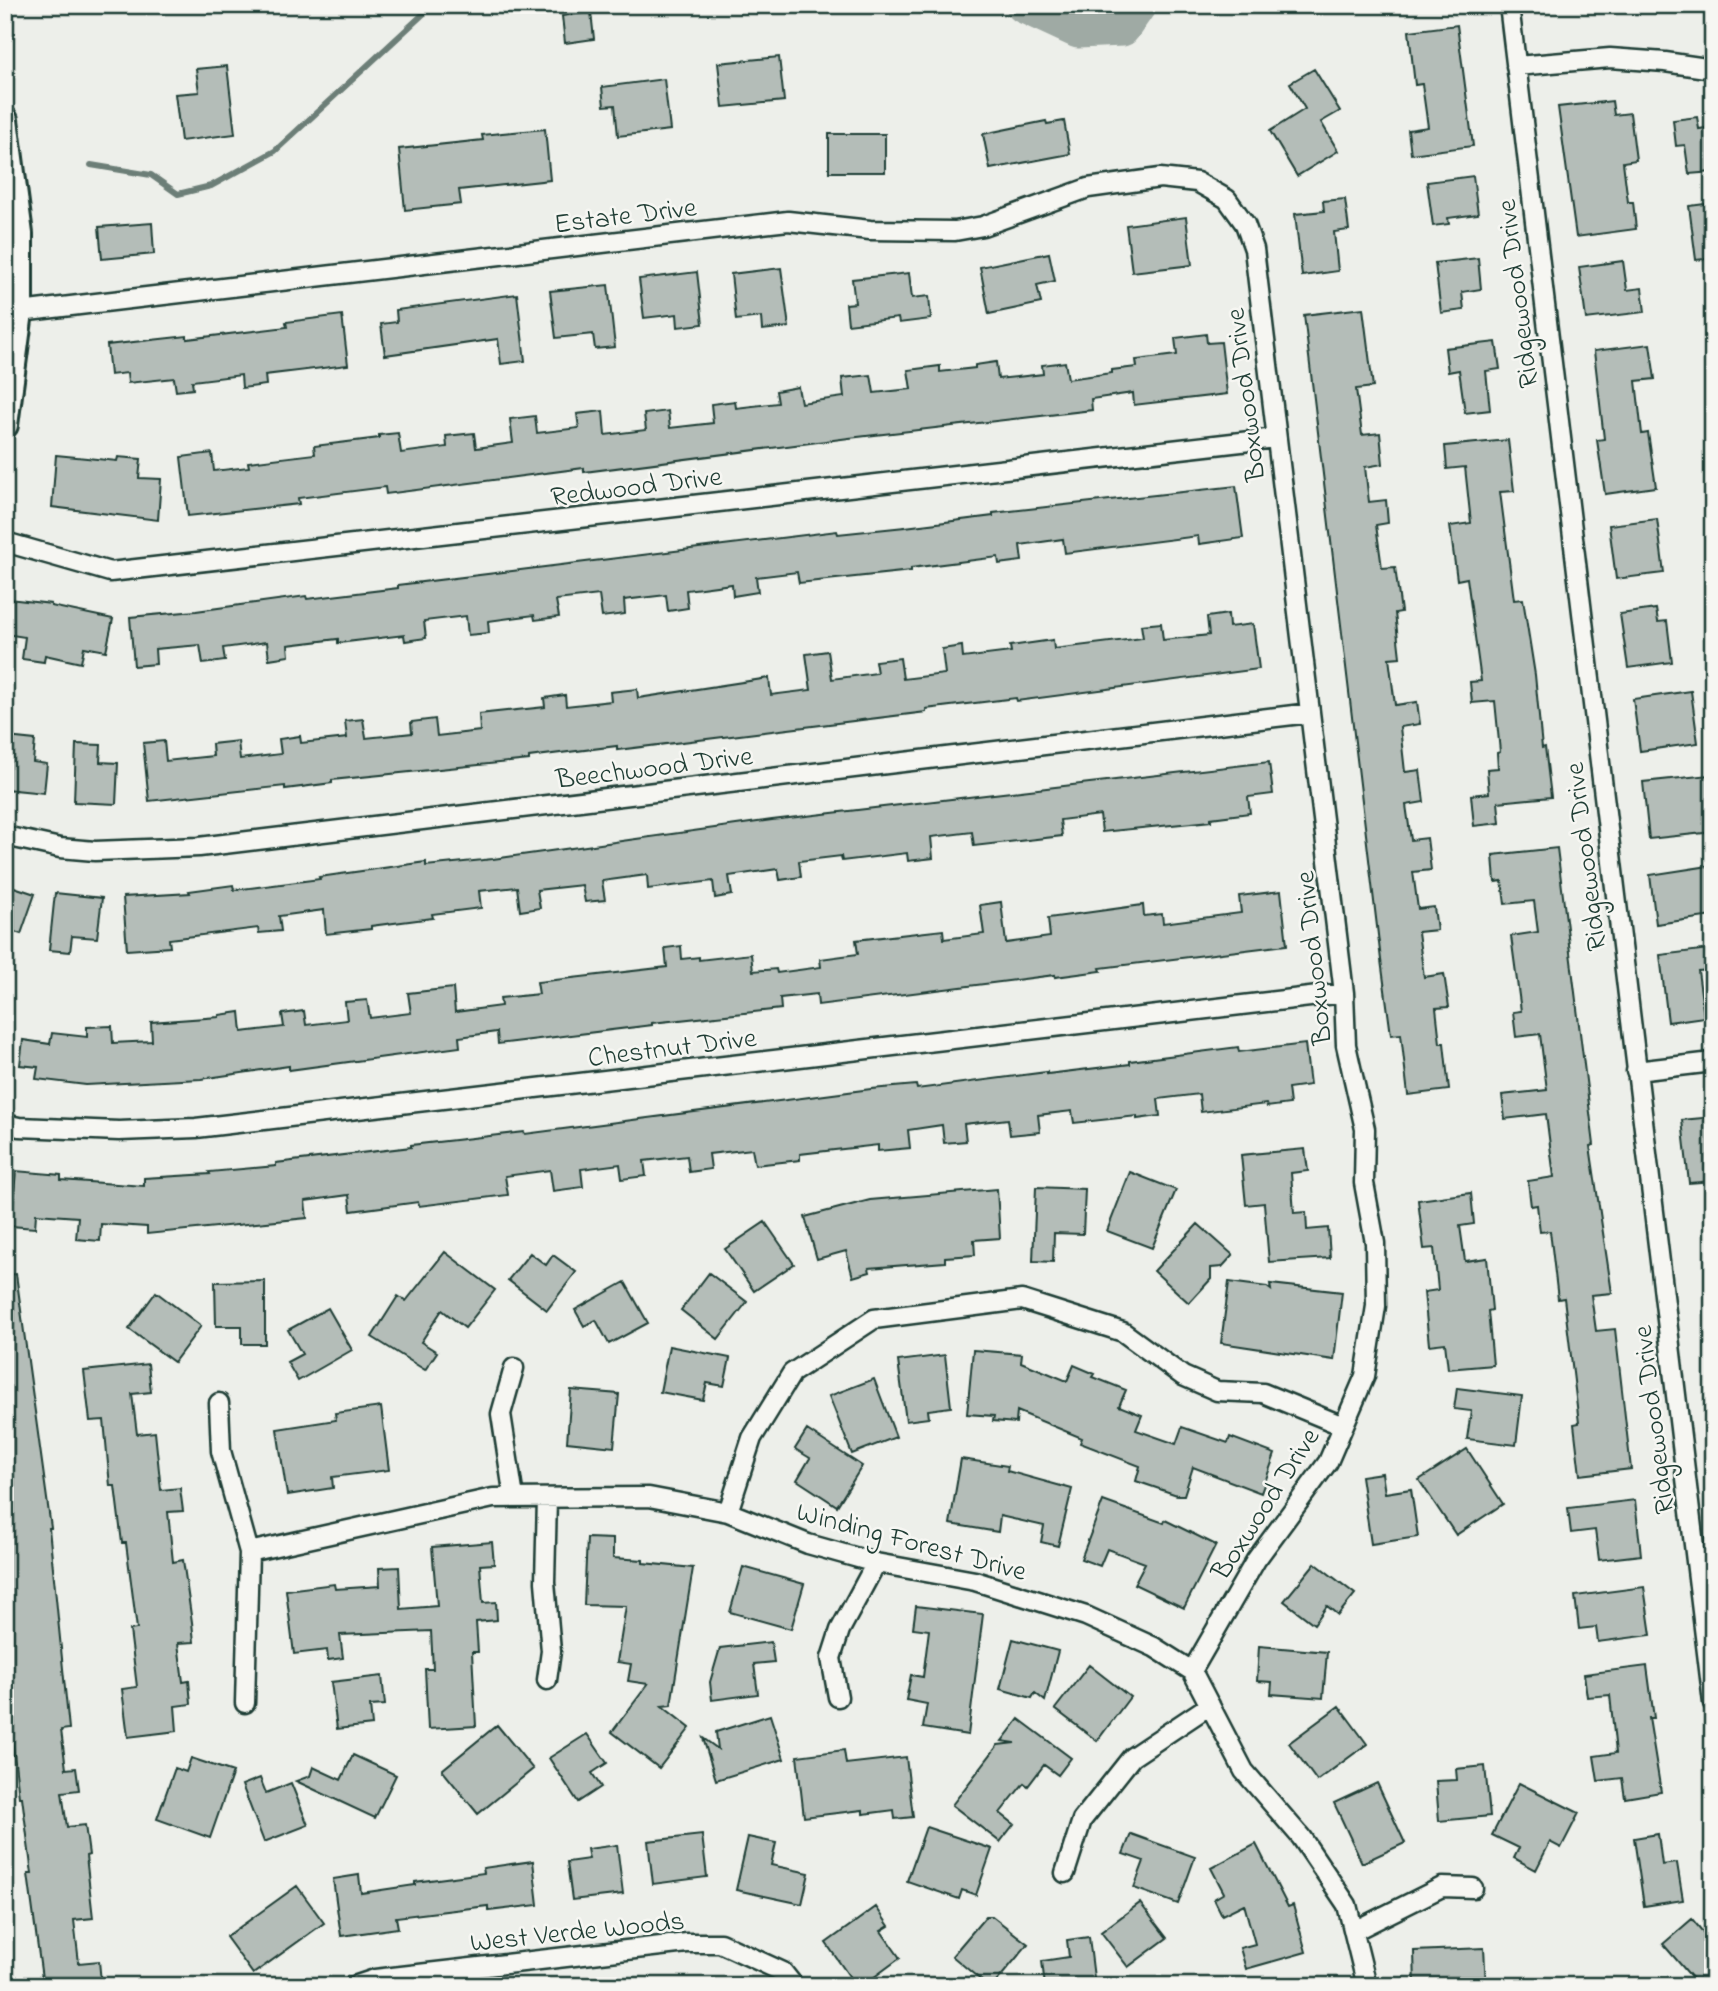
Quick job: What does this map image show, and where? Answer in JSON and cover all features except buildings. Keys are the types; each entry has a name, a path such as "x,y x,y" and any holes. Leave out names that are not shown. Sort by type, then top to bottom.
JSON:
{"main road":[{"path":"5,120 20,234 20,312 5,425"}],"street":[{"name":"Ridgewood Drive","path":"1509,5 1713,1703"},
{"path":"1516,66 1610,58 1713,69"},
{"name":"Estate Drive","path":"20,312 788,220 870,230 956,231 983,226 1088,188 1160,178 1197,182 1227,199"},
{"name":"Boxwood Drive","path":"1192,1671 1256,1560 1328,1462 1365,1376 1376,1307 1376,1243 1364,1183 1365,1129 1346,1045 1344,993 1254,249 1245,223 1227,199"},
{"name":"Redwood Drive","path":"5,542 110,572 1276,438"},
{"name":"Beechwood Drive","path":"5,836 60,848 94,851 199,847 1310,713"},
{"name":"Chestnut Drive","path":"5,1124 19,1127 119,1131 196,1128 1344,993"},
{"path":"1636,1071 1713,1062"},
{"path":"728,1511 752,1438 792,1373 874,1319 1022,1300 1123,1332 1183,1376 1217,1391 1263,1393 1343,1426"},
{"path":"514,1368 501,1413 514,1498"},
{"path":"219,1403 221,1451 248,1552 246,1703"},
{"path":"547,1497 545,1582 551,1651 547,1680"},
{"name":"Winding Forest Drive","path":"248,1552 493,1498 649,1497 728,1511 808,1544 876,1563 975,1581 1086,1616 1154,1647 1192,1671 1244,1771 1301,1837 1347,1905 1367,1986"},
{"path":"838,1697 831,1658 841,1630 876,1563"},
{"path":"1065,1873 1082,1820 1132,1757 1210,1705"},
{"path":"1354,1931 1442,1887 1473,1888"},
{"name":"West Verde Woods","path":"354,1986 375,1979 687,1943 720,1943 783,1972 794,1986"}],"waterway":[{"path":"91,165 151,175 178,194 211,186 275,151 433,5"},
{"path":"1024,5 1078,30 1122,28 1138,5"}]}
